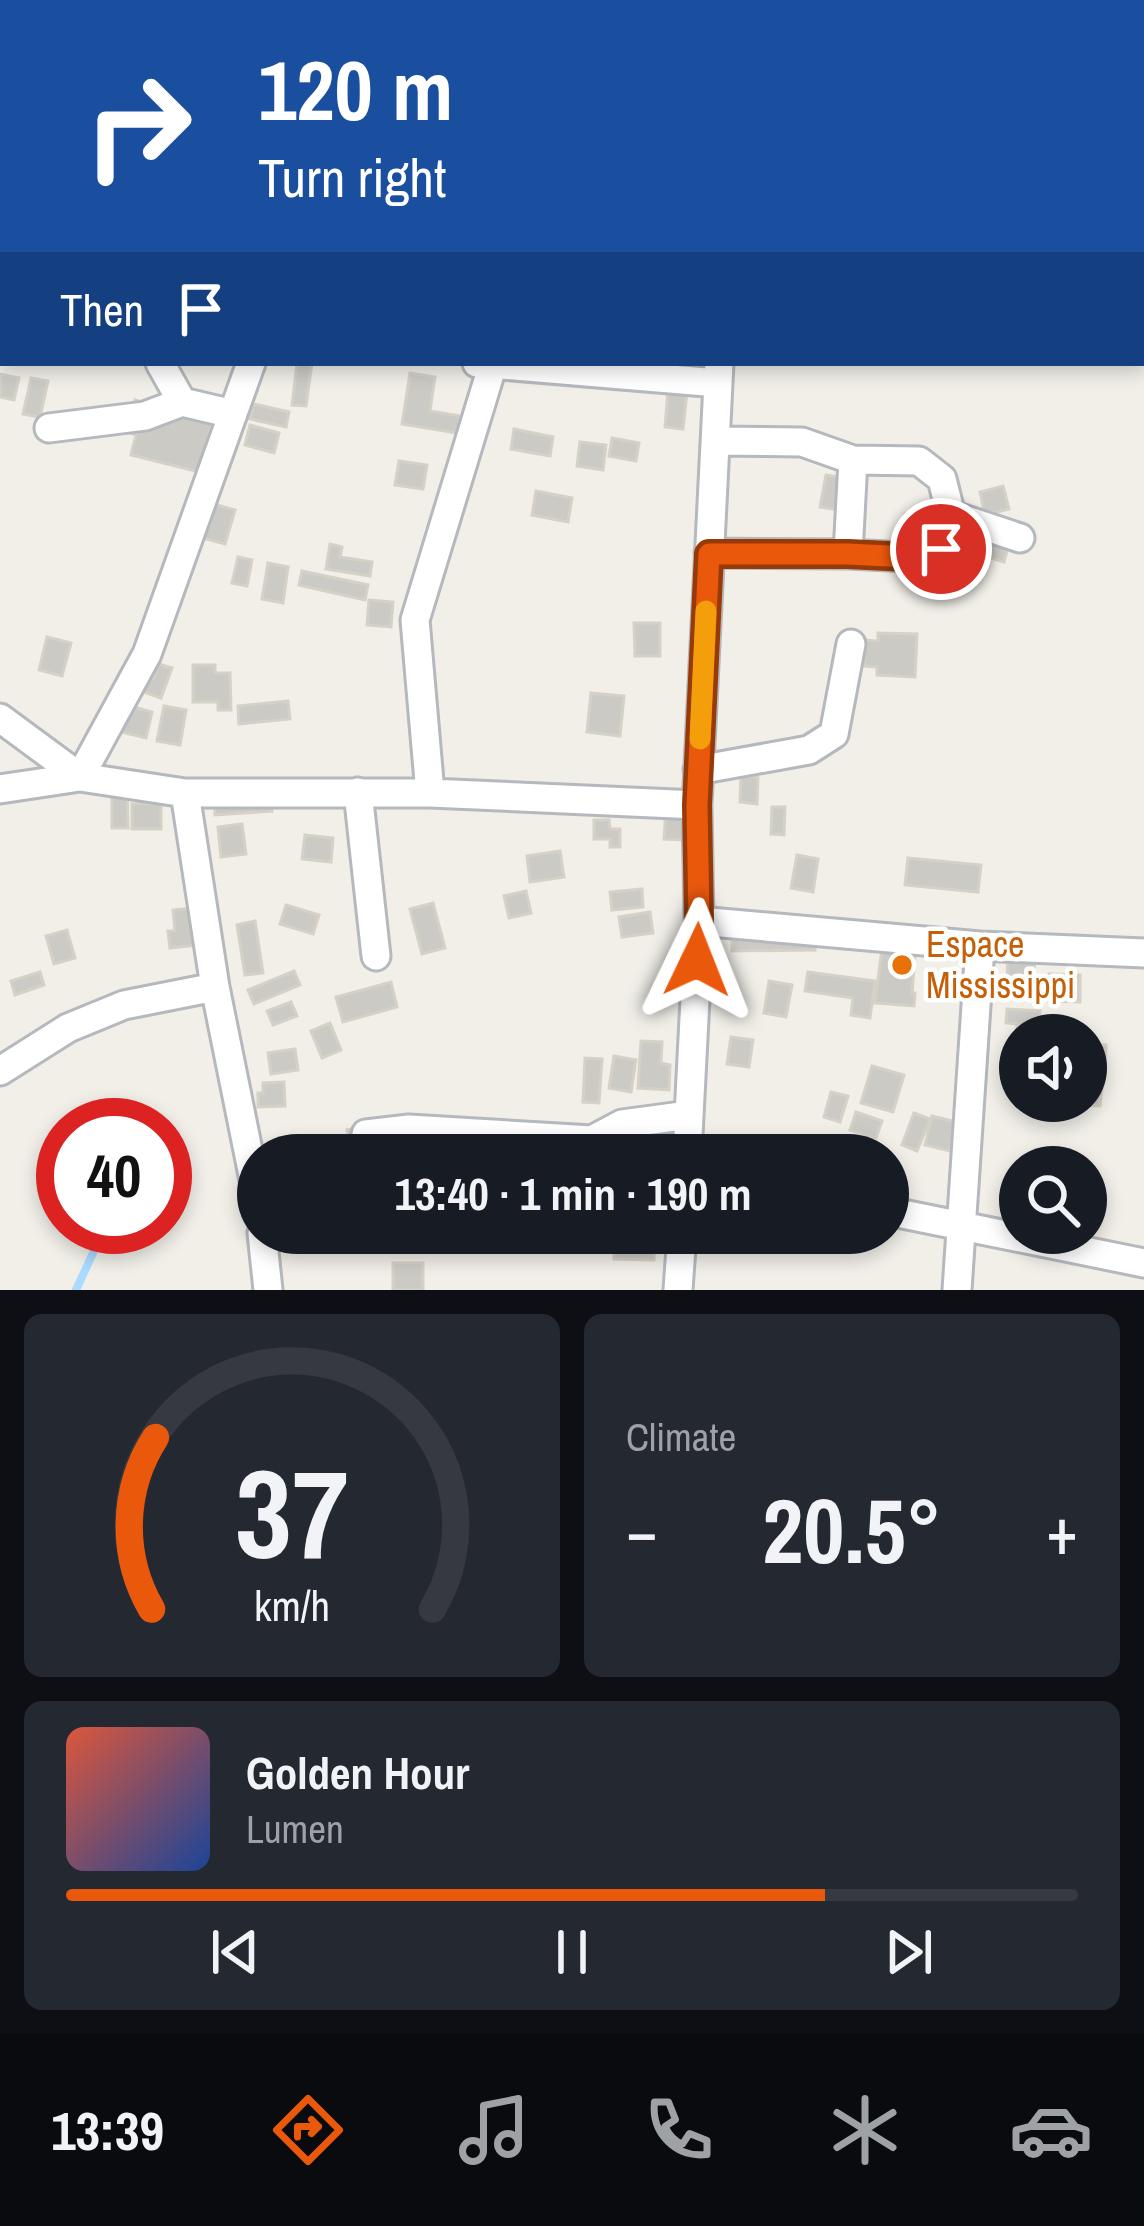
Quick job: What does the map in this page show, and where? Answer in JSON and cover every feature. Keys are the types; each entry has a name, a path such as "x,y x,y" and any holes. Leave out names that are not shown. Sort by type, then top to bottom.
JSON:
{"street":[{"path":"162,366 182,402"},
{"path":"80,777 147,654 250,366"},
{"path":"430,793 415,620 492,366"},
{"path":"543,366 719,373 698,770 699,921 688,1134"},
{"path":"50,428 145,416 182,402 233,413"},
{"path":"709,554 928,558 941,549 951,515 942,478 919,460 853,460 802,442 717,441"},
{"path":"848,554 853,460"},
{"path":"951,515 1020,538"},
{"path":"698,770 809,750 834,734 851,644"},
{"path":"0,718 80,777"},
{"path":"0,790 80,777 184,793 430,793 697,805"},
{"path":"358,792 376,956"},
{"path":"184,793 245,1134"},
{"path":"699,921 980,946 1144,952"},
{"path":"957,1290 980,946"},
{"path":"0,1071 68,1028 124,1005 215,987"},
{"path":"603,1134 622,1124 689,1115"},
{"path":"366,1134 409,1130 482,1134"},
{"path":"909,1214 1144,1263"},
{"path":"264,1254 268,1290"},
{"path":"678,1290 681,1254"}],"building":[{"path":"297,366 312,366 306,406 292,405"},
{"path":"410,373 435,377 430,411 460,416 457,433 402,424"},
{"path":"0,374 19,378 14,400 0,397"},
{"path":"31,378 48,381 40,417 23,414"},
{"path":"668,390 687,392 683,429 665,427"},
{"path":"135,400 213,420 199,472 131,455 136,435 127,432"},
{"path":"254,404 289,412 286,427 250,419"},
{"path":"250,425 279,433 274,453 245,445"},
{"path":"514,429 553,437 550,456 511,449"},
{"path":"612,438 639,443 636,461 609,456"},
{"path":"580,442 606,445 603,470 577,466"},
{"path":"399,461 427,465 423,489 395,485"},
{"path":"826,475 845,478 839,510 820,507"},
{"path":"1003,486 1009,509 985,515 980,492"},
{"path":"536,491 572,498 568,522 532,515"},
{"path":"213,504 235,510 225,544 203,538"},
{"path":"905,514 931,519 927,542 901,537"},
{"path":"980,534 1009,543 1004,562 975,553"},
{"path":"330,544 342,547 340,557 372,562 370,576 326,569"},
{"path":"238,557 252,560 247,586 232,583"},
{"path":"268,563 288,567 283,603 262,599"},
{"path":"302,571 368,585 365,600 299,585"},
{"path":"369,600 393,602 391,627 367,625"},
{"path":"634,623 660,623 660,656 635,656"},
{"path":"878,633 917,634 915,677 877,675 877,667 864,666 865,640 878,641"},
{"path":"47,637 71,643 62,676 39,670"},
{"path":"159,664 172,668 161,698 135,689 141,674 153,679"},
{"path":"193,665 215,665 215,673 230,673 231,710 218,710 218,702 193,702"},
{"path":"591,693 624,696 620,736 587,732"},
{"path":"288,701 290,719 239,724 238,706"},
{"path":"123,704 152,712 146,738 117,731"},
{"path":"164,706 186,710 180,745 157,741"},
{"path":"741,776 758,777 757,804 740,802"},
{"path":"112,787 127,787 128,828 112,828"},
{"path":"270,790 272,811 215,815 214,794"},
{"path":"161,803 161,829 132,829 132,804"},
{"path":"772,807 785,807 784,835 771,834"},
{"path":"666,808 686,810 684,840 664,839"},
{"path":"594,820 609,820 610,829 620,829 620,847 610,847 610,839 594,839"},
{"path":"242,824 246,854 221,857 218,827"},
{"path":"305,835 333,838 331,862 302,859"},
{"path":"560,851 564,877 530,882 527,856"},
{"path":"797,855 818,859 813,892 791,888"},
{"path":"908,858 981,865 978,892 905,885"},
{"path":"642,889 643,907 612,910 610,892"},
{"path":"526,891 531,913 509,918 504,896"},
{"path":"433,903 445,948 422,954 410,909"},
{"path":"286,905 319,915 313,934 280,924"},
{"path":"203,907 207,944 170,948 168,931 175,931 173,910"},
{"path":"650,912 653,933 622,937 619,917"},
{"path":"816,919 815,950 732,951 732,936"},
{"path":"255,921 263,973 245,975 237,925"},
{"path":"67,930 75,958 54,964 46,936"},
{"path":"883,941 916,943 914,1006 875,1003"},
{"path":"1008,949 1035,950 1034,979 1045,979 1044,991 1028,990 1029,978 1007,977"},
{"path":"294,971 300,985 254,1004 248,990"},
{"path":"40,972 44,985 15,995 11,981"},
{"path":"808,972 875,981 870,1018 851,1015 853,998 805,991"},
{"path":"1049,974 1080,975 1080,1002 1048,1001"},
{"path":"769,981 792,985 786,1017 764,1013"},
{"path":"391,982 397,1007 343,1022 336,997"},
{"path":"291,1002 297,1016 273,1025 267,1011"},
{"path":"1007,1009 1040,1011 1040,1014 1007,1014"},
{"path":"330,1023 341,1050 322,1058 311,1031"},
{"path":"731,1037 753,1040 749,1067 727,1064"},
{"path":"641,1041 662,1042 661,1063 670,1065 669,1090 638,1088"},
{"path":"295,1049 298,1070 271,1074 268,1053"},
{"path":"614,1056 636,1060 631,1092 609,1088"},
{"path":"585,1058 602,1059 599,1103 583,1102"},
{"path":"872,1066 904,1075 893,1112 861,1103"},
{"path":"284,1082 285,1106 258,1107 263,1083"},
{"path":"831,1092 848,1096 840,1122 824,1117"},
{"path":"856,1112 882,1121 877,1134 850,1130"},
{"path":"914,1113 930,1119 917,1151 909,1148 906,1134"},
{"path":"932,1116 957,1122 950,1151 925,1145"},
{"path":"364,1126 366,1134 348,1134 347,1130"},
{"path":"614,1254 654,1254 654,1260 614,1259"},
{"path":"393,1263 423,1263 423,1290 393,1290"}],"waterway":[{"path":"76,1290 93,1254"}],"slow traffic":[{"path":"700,739 706,611"}],"place":[{"name":"Espace Mississippi","path":"902,965"}],"route":[{"path":"697,960 697,805 709,554 928,558 941,549"}]}
